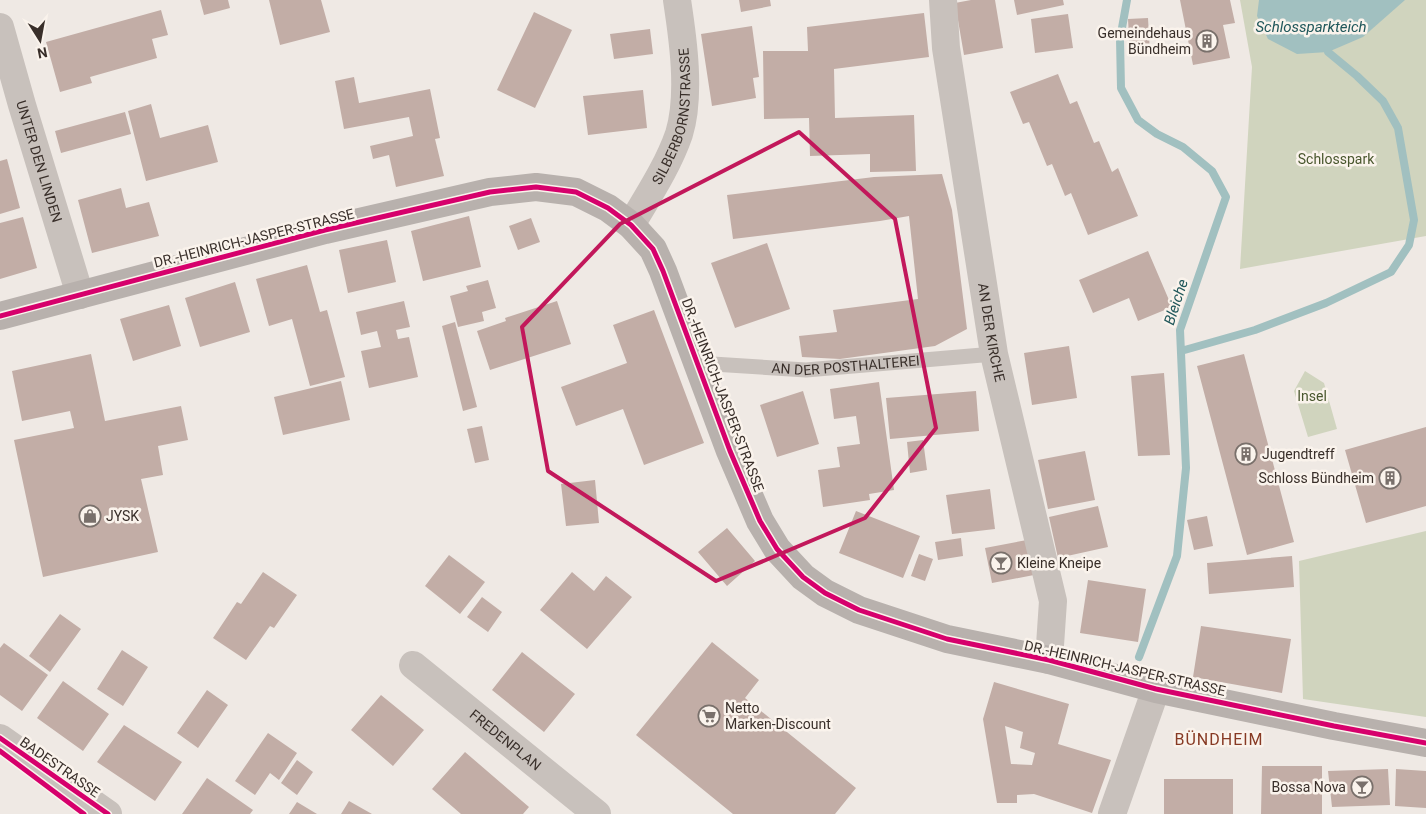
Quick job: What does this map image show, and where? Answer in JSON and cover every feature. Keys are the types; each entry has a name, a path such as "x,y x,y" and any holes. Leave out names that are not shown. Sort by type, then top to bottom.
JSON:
{"main road":[{"name":"DR.-HEINRICH-JASPER-STRASSE","path":"0,316 326,230 490,192 536,187 576,192 608,208 631,225 653,249 664,271 730,452 760,521 777,549 803,577 825,593 859,610 947,639 1049,660 1156,689 1426,743"}],"street":[{"name":"SILBERBORNSTRASSE","path":"631,225 665,167 679,132 686,94 677,0"},
{"name":"AN DER KIRCHE","path":"942,0 946,48 994,354 1053,601 1049,660"},
{"name":"UNTER DEN LINDEN","path":"0,27 80,295"},
{"name":"FREDENPLAN","path":"413,665 597,814"},
{"path":"1112,814 1156,689"},
{"name":"BADESTRASSE","path":"0,738 108,814"}],"lane":[{"name":"AN DER POSTHALTEREI","path":"697,363 806,370 994,354"}],"highlighted area":[{"path":"799,132 895,219 936,428 865,518 716,581 548,471 522,327 620,224"}],"green space":[{"name":"Schlosspark","path":"1240,0 1426,0 1426,236 1240,269 1252,67"},
{"name":"Insel","path":"1305,371 1324,383 1337,429 1308,437 1294,391"},
{"path":"1426,531 1426,717 1303,699 1299,561"}],"water":[{"name":"Schlossparkteich","path":"1259,0 1405,0 1363,37 1328,52 1297,54 1268,39 1257,16"}],"building":[{"path":"200,0 228,0 230,8 204,15"},
{"path":"269,0 321,0 330,32 280,45"},
{"path":"739,0 770,0 771,6 741,12"},
{"path":"971,0 995,0 1003,48 964,55 955,3"},
{"path":"1014,0 1063,0 1064,5 1017,15"},
{"name":"Gemeindehaus Bündheim","path":"1180,0 1230,0 1235,23 1223,25 1230,58 1193,65"},
{"path":"161,10 168,35 152,39 157,58 90,77 92,83 60,92 46,42"},
{"path":"534,12 572,30 535,108 497,90"},
{"path":"924,13 929,57 834,69 835,118 914,115 916,171 870,172 870,154 810,156 809,118 764,119 763,51 808,51 807,27"},
{"path":"1068,14 1073,48 1035,53 1031,19"},
{"path":"1148,18 1150,53 1130,54 1128,19"},
{"path":"752,26 759,77 753,78 756,98 712,106 701,34"},
{"path":"650,29 653,54 614,59 610,34"},
{"path":"1058,74 1070,104 1077,101 1094,143 1099,141 1112,172 1118,168 1138,216 1088,235 1071,193 1065,196 1052,164 1047,166 1029,122 1023,124 1010,92"},
{"path":"354,77 359,103 430,89 440,138 435,139 444,176 396,187 389,155 373,159 370,146 413,136 409,117 344,129 335,81"},
{"path":"643,90 647,128 588,135 583,96"},
{"path":"151,104 160,138 208,125 218,162 146,181 128,111"},
{"path":"125,112 131,134 61,153 55,131"},
{"path":"7,159 20,208 0,214 0,161"},
{"path":"942,174 952,210 967,329 935,346 840,359 802,357 799,336 837,332 833,310 918,299 909,216 733,239 727,195 874,177"},
{"path":"121,188 126,208 149,202 159,236 92,253 78,200"},
{"path":"469,216 481,267 423,281 411,231"},
{"path":"23,217 37,268 0,279 0,223"},
{"path":"531,218 540,242 518,250 509,226"},
{"path":"387,240 396,282 348,293 339,250"},
{"path":"767,243 790,309 735,328 711,263"},
{"path":"1148,251 1172,307 1138,321 1129,298 1093,313 1079,280"},
{"path":"307,265 320,312 327,310 345,377 310,386 292,319 269,326 256,279"},
{"path":"488,280 496,308 482,312 484,321 458,327 450,296 468,291 466,286"},
{"path":"235,282 250,332 200,347 185,298"},
{"path":"404,301 410,327 396,330 398,339 409,337 418,377 369,388 361,351 381,347 377,331 361,335 356,312"},
{"path":"557,301 571,344 490,370 477,331 506,321 505,318"},
{"path":"169,305 181,346 133,361 120,319"},
{"path":"654,310 704,443 644,465 623,409 576,426 561,387 627,363 613,325"},
{"path":"455,322 477,407 463,411 442,326"},
{"path":"1069,346 1077,398 1032,405 1024,353"},
{"name":"JYSK","path":"91,354 105,421 181,406 188,440 158,446 163,475 141,479 158,552 43,577 14,440 74,428 70,411 22,421 12,371"},
{"name":"Jugendtreff","path":"1244,354 1294,542 1247,555 1197,366"},
{"path":"1164,373 1170,455 1138,456 1131,376"},
{"path":"341,381 350,420 283,435 274,397"},
{"path":"879,382 894,490 869,494 870,500 823,507 818,470 840,467 837,447 860,444 856,416 834,419 830,389"},
{"path":"803,391 819,444 777,457 760,405"},
{"path":"976,391 979,431 890,439 886,398"},
{"path":"482,426 489,460 475,463 467,429"},
{"name":"Schloss Bündheim","path":"1426,427 1426,506 1366,523 1345,450"},
{"path":"923,440 927,470 910,473 907,442"},
{"path":"1085,451 1095,500 1048,509 1038,460"},
{"path":"595,480 599,523 566,526 561,484"},
{"path":"990,489 995,529 952,534 946,495"},
{"path":"1098,506 1108,547 1058,558 1049,517"},
{"path":"856,511 920,536 903,578 839,553"},
{"path":"1207,516 1213,546 1194,550 1187,520"},
{"path":"727,528 755,561 727,586 698,552"},
{"path":"961,538 963,556 938,560 935,542"},
{"path":"1027,540 1034,575 992,583 985,548"},
{"path":"919,554 933,559 925,581 911,576"},
{"path":"449,555 485,582 460,614 425,586"},
{"path":"1292,556 1294,587 1209,594 1207,563"},
{"path":"263,572 297,595 274,628 270,626 246,660 213,638 237,602 241,604"},
{"path":"572,572 594,591 606,576 632,597 587,649 540,610"},
{"path":"1088,580 1146,589 1138,642 1080,633"},
{"path":"482,597 502,612 488,632 467,617"},
{"path":"60,614 81,629 50,672 29,656"},
{"path":"1201,626 1291,639 1282,693 1193,677"},
{"name":"Netto Marken-Discount","path":"712,642 759,680 745,698 856,788 835,814 733,814 636,735"},
{"path":"4,643 48,675 22,711 0,695 0,648"},
{"path":"122,650 148,667 123,706 97,689"},
{"path":"522,652 575,694 544,732 492,690"},
{"path":"63,681 109,714 83,751 37,718"},
{"path":"994,682 1069,704 1058,744 1111,760 1092,813 1034,794 1017,795 1017,803 997,803 983,719","holes":["1005,726 1023,732 1020,748 1035,753 1032,765 1011,764"]},
{"path":"207,690 228,705 198,748 177,733"},
{"path":"381,695 424,730 393,766 351,730"},
{"path":"124,725 182,762 155,801 97,762"},
{"path":"268,733 297,753 279,780 270,773 255,795 235,781"},
{"path":"465,752 529,807 523,814 461,814 432,789"},
{"path":"297,760 313,772 297,795 281,783"},
{"path":"1262,766 1322,766 1322,814 1261,814"},
{"path":"1388,769 1390,805 1332,807 1328,771"},
{"path":"1396,769 1426,771 1426,808 1395,806"},
{"path":"207,778 253,810 250,814 182,814"},
{"path":"1164,779 1233,779 1233,814 1164,814"},
{"path":"349,801 372,814 341,814"},
{"path":"297,802 317,814 289,814"}],"waterway":[{"name":"Bleiche","path":"1127,0 1120,39 1121,88 1138,120 1157,134 1183,147 1212,171 1226,197 1180,330 1186,468 1177,556 1139,657"},
{"path":"1181,351 1255,330 1326,303 1391,272 1409,245 1414,220 1398,128 1383,101 1328,52 1328,44"}],"cycle path":[{"path":"0,316 325,230 490,192 536,187 576,192 608,208 631,225 653,249 663,271 730,451 760,521 777,549 803,577 825,593 859,610 947,639 1049,660 1156,689 1426,743"},
{"path":"0,738 108,814"},
{"path":"0,751 84,814"}],"place":[{"name":"Gemeindehaus Bündheim","path":"1207,41"},
{"name":"Jugendtreff","path":"1246,454"},
{"name":"Schloss Bündheim","path":"1390,478"},
{"name":"JYSK","path":"90,516"},
{"name":"Kleine Kneipe","path":"1001,563"},
{"name":"Netto Marken-Discount","path":"709,716"},
{"name":"Bossa Nova","path":"1362,787"}],"district":[{"name":"BÜNDHEIM","path":"1219,739"}]}
